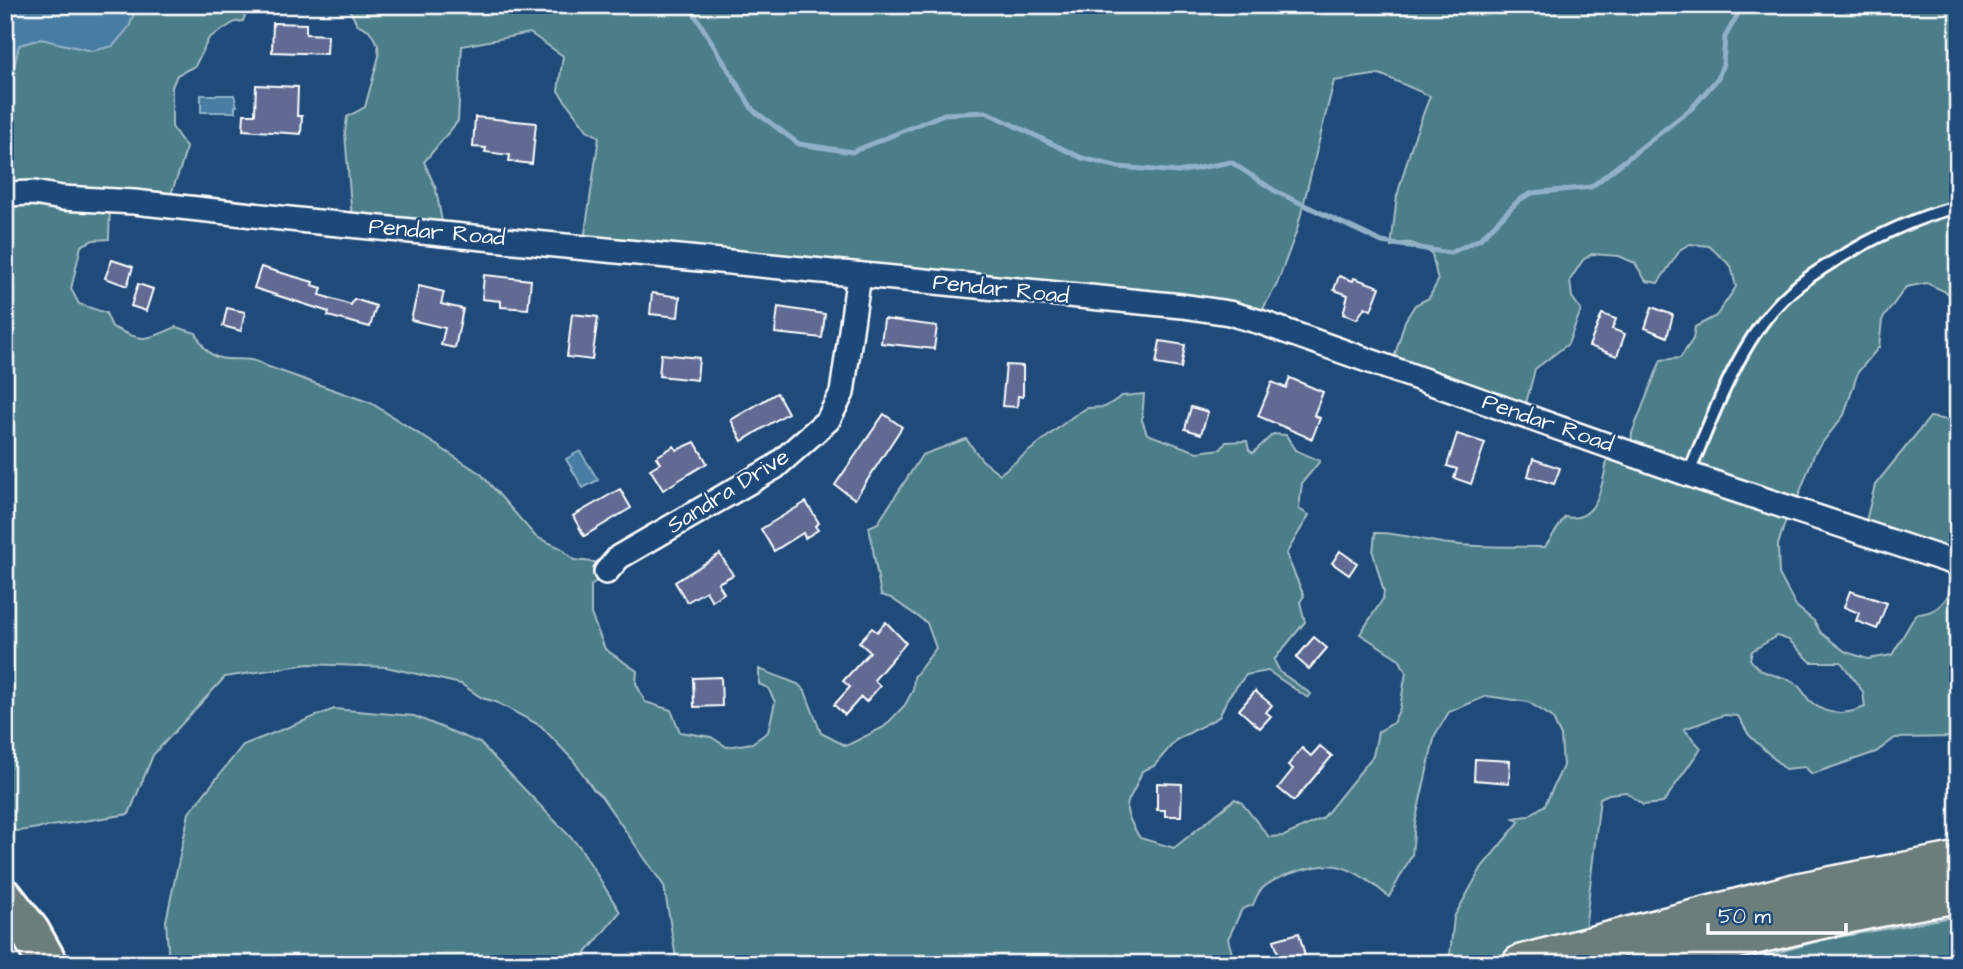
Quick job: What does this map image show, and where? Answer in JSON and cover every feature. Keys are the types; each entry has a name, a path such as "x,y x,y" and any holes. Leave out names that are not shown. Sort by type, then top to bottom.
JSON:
{"highway":[{"path":"1521,964 1798,892 1958,861"},
{"path":"1644,964 1807,923 1958,894"},
{"path":"5,899 48,964"},
{"path":"5,934 23,964"}],"street":[{"name":"Pendar Road","path":"5,194 34,193 62,198 134,202 1182,306 1229,313 1958,564"},
{"name":"Sandra Drive","path":"606,572 619,557 775,467 828,420 842,393 859,275"}],"lane":[{"path":"1689,473 1726,385 1765,321 1784,298 1836,259 1891,230 1934,212 1958,207"}],"green space":[{"path":"137,5 249,5 243,21 235,22 209,38 195,66 177,75 172,87 172,127 186,147 168,205 110,204 109,239 93,240 81,246 71,289 79,304 106,313 112,327 131,335 150,337 176,327 196,333 203,346 219,358 256,361 371,403 481,474 536,537 561,548 574,560 612,564 591,586 591,614 605,649 637,671 636,683 645,702 671,710 680,732 711,737 727,747 752,743 768,732 775,702 768,688 759,684 759,669 798,684 805,691 821,733 846,746 884,727 905,705 913,690 914,677 936,648 927,623 891,598 881,595 869,527 878,523 922,455 966,439 982,460 1000,474 1087,408 1105,407 1122,396 1144,394 1142,420 1147,434 1197,452 1221,449 1226,442 1247,441 1249,450 1253,453 1273,434 1286,435 1295,450 1320,461 1302,483 1299,509 1309,515 1286,554 1304,596 1300,602 1305,622 1274,660 1280,672 1311,694 1308,698 1268,671 1246,675 1228,697 1219,717 1176,740 1154,766 1142,771 1128,803 1128,816 1140,838 1174,848 1235,799 1241,802 1269,837 1284,836 1323,818 1373,756 1378,732 1393,723 1400,708 1406,672 1399,659 1360,634 1383,599 1384,592 1373,553 1375,533 1463,545 1545,547 1565,517 1577,517 1587,513 1594,505 1599,495 1610,447 1631,449 1632,433 1661,360 1680,358 1693,339 1695,327 1716,316 1736,287 1731,266 1709,246 1690,244 1681,249 1658,283 1646,281 1635,263 1619,256 1592,254 1583,260 1570,280 1572,297 1581,310 1568,344 1535,369 1524,411 1392,365 1405,321 1415,305 1429,298 1438,281 1432,254 1412,243 1391,247 1397,196 1430,96 1380,74 1334,81 1297,230 1277,284 1256,321 583,247 599,137 587,130 558,91 563,56 530,33 462,46 458,121 424,162 436,189 444,233 352,219 345,133 347,117 365,107 379,56 378,45 369,30 357,24 349,9 335,5 1958,5 1958,277 1954,280 1958,298 1927,283 1906,287 1882,320 1879,347 1858,372 1844,415 1815,452 1795,505 1787,516 1778,545 1779,574 1796,606 1814,621 1821,633 1846,652 1868,659 1892,655 1916,614 1933,610 1944,600 1958,569 1958,737 1895,738 1876,752 1812,774 1805,767 1785,769 1749,735 1738,716 1724,715 1684,729 1701,748 1663,803 1643,805 1626,792 1600,798 1584,939 1498,964 1449,964 1454,917 1482,867 1520,821 1514,818 1528,816 1545,805 1563,766 1561,736 1552,717 1528,702 1487,696 1449,712 1435,735 1415,823 1412,855 1389,897 1358,874 1337,866 1296,872 1275,880 1266,885 1253,905 1242,909 1228,939 1235,964 677,964 664,886 601,796 573,760 541,726 496,702 482,698 461,684 386,667 308,664 225,677 153,755 129,814 19,831 5,829 5,105 19,45 41,39 92,51 129,27","holes":["1777,636 1789,640 1811,662 1841,662 1863,692 1865,707 1844,713 1823,710 1810,701 1796,684 1767,673 1750,659 1752,651"]},
{"path":"1930,417 1953,421 1958,419 1958,563 1864,529 1875,485"},
{"path":"334,709 414,716 480,743 580,847 620,912 577,964 169,964 166,921 189,813 243,745"},
{"path":"1958,916 1958,964 1736,964 1822,940"}],"water":[{"path":"5,5 137,5 129,27 113,46 92,51 41,39 19,45 5,105"},
{"path":"201,95 234,95 237,106 235,112 201,112"},
{"path":"580,451 598,480 583,488 566,459"}],"building":[{"path":"273,23 306,24 306,34 328,35 327,54 272,52"},
{"path":"256,85 298,87 297,116 302,116 301,134 243,130 244,114 255,114"},
{"path":"475,117 536,123 532,164 509,161 510,155 485,152 486,148 473,147"},
{"path":"112,260 133,267 127,286 105,278"},
{"path":"261,267 313,282 312,285 322,288 320,295 351,305 354,299 376,306 370,327 328,316 329,312 254,288"},
{"path":"484,275 531,280 528,309 501,307 501,301 482,299"},
{"path":"1339,276 1380,287 1371,310 1365,307 1357,319 1343,314 1348,295 1334,290"},
{"path":"138,284 153,289 146,311 131,306"},
{"path":"419,286 444,292 441,304 463,309 455,348 441,345 445,328 411,320"},
{"path":"652,293 680,297 678,317 650,314"},
{"path":"778,307 825,314 822,338 775,333"},
{"path":"1652,307 1673,315 1667,337 1645,328"},
{"path":"227,308 245,312 241,331 223,326"},
{"path":"572,314 598,317 592,360 567,357"},
{"path":"1602,314 1616,319 1612,329 1625,334 1617,356 1589,346"},
{"path":"884,319 937,326 934,349 881,343"},
{"path":"1160,341 1185,345 1181,368 1156,364"},
{"path":"661,354 699,358 697,380 659,376"},
{"path":"1006,365 1023,366 1023,397 1018,396 1017,407 1002,406"},
{"path":"1290,378 1323,392 1314,415 1320,418 1312,439 1258,416 1272,382 1286,388"},
{"path":"777,393 788,413 742,441 731,420"},
{"path":"1191,407 1208,412 1201,434 1185,429"},
{"path":"884,414 902,427 855,499 835,485"},
{"path":"1457,434 1485,443 1471,484 1454,478 1457,469 1447,466"},
{"path":"695,442 707,463 663,490 650,469 660,463 656,457 674,446 677,450"},
{"path":"1533,459 1560,468 1554,484 1528,476"},
{"path":"620,489 631,508 584,536 573,516"},
{"path":"806,502 819,523 815,526 818,530 805,538 803,533 774,551 761,529"},
{"path":"1340,551 1357,563 1349,575 1332,563"},
{"path":"720,554 733,575 718,583 724,593 712,601 706,591 687,602 675,582"},
{"path":"1850,591 1887,603 1877,629 1856,621 1859,613 1844,607"},
{"path":"886,622 906,643 874,680 880,686 866,702 861,697 845,715 834,705 850,687 843,681 870,652 859,642 872,628 877,632"},
{"path":"1314,637 1327,648 1309,669 1296,658"},
{"path":"721,677 722,706 694,707 693,678"},
{"path":"1255,691 1272,705 1266,712 1271,716 1260,728 1239,710"},
{"path":"1320,746 1332,756 1294,801 1278,788 1293,769 1288,765 1302,748 1311,756"},
{"path":"1475,759 1510,761 1509,783 1474,780"},
{"path":"1157,783 1182,784 1181,816 1165,816 1165,810 1157,810"},
{"path":"1299,933 1305,956 1281,963 1274,940"}],"waterway":[{"path":"689,5 753,110 799,144 852,152 944,114 986,112 1082,158 1119,167 1178,172 1231,162 1275,191 1382,242 1450,253 1480,239 1519,200 1532,193 1591,187 1692,108 1718,78 1723,64 1725,37 1743,5"}]}
